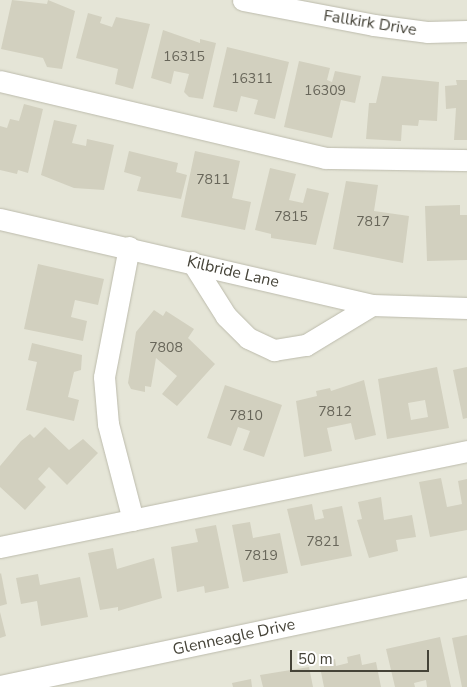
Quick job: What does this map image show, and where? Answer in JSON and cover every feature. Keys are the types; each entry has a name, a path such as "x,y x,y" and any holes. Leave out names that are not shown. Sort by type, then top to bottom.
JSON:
{"street":[{"name":"Fallkirk Drive","path":"244,0 382,26 426,32 467,31"},
{"path":"0,81 325,158 467,160"},
{"name":"Kilbride Lane","path":"0,220 129,247 372,305 467,308"},
{"path":"129,247 104,377 108,424 133,520"},
{"path":"192,262 226,316 248,338 274,350 306,345 372,305"},
{"path":"0,547 467,451"},
{"name":"Glenneagle Drive","path":"0,686 467,588"}],"shaded area":[{"path":"0,0 467,0 467,687 0,687"}],"building":[{"path":"12,0 47,4 48,0 75,11 62,69 47,67 43,58 1,49"},
{"path":"88,13 102,17 100,23 112,27 116,17 150,24 133,89 115,84 118,69 76,58"},
{"path":"163,30 200,43 200,39 216,43 203,99 189,97 184,92 189,74 174,71 171,84 151,78"},
{"path":"227,47 289,62 275,119 254,114 258,100 241,96 237,112 213,107"},
{"path":"299,61 330,68 327,80 332,82 335,71 361,76 355,103 341,100 332,138 284,127"},
{"path":"382,76 439,82 437,121 419,120 418,126 402,125 401,141 366,139 369,103 376,103"},
{"path":"456,80 467,80 467,140 454,140 456,108 446,109 445,86 457,85"},
{"path":"24,104 43,109 28,173 18,170 17,174 0,170 0,126 7,128 10,119 19,121"},
{"path":"54,120 77,125 72,143 86,146 87,139 114,145 104,190 74,188 41,175"},
{"path":"129,151 178,163 176,172 187,175 181,199 137,191 141,177 124,172"},
{"path":"195,151 240,161 232,198 251,202 245,230 181,217"},
{"path":"270,168 296,174 289,200 303,203 307,188 329,193 316,245 271,238 271,234 255,230"},
{"path":"346,181 378,185 374,211 409,216 403,263 333,249"},
{"path":"460,205 460,215 467,215 467,260 427,261 425,206"},
{"path":"38,264 104,279 98,305 75,300 71,317 87,321 83,341 24,329"},
{"path":"154,310 163,316 166,311 194,329 188,338 215,364 177,406 162,394 177,376 156,358 151,387 145,386 145,392 131,389 128,383 136,332"},
{"path":"32,343 82,355 81,370 74,372 68,397 79,400 74,421 26,410 37,362 28,360"},
{"path":"437,367 449,428 387,439 378,379","holes":["425,400 428,417 411,420 408,403"]},
{"path":"467,367 467,418 463,419 453,370"},
{"path":"364,380 376,435 355,440 351,423 327,428 332,451 304,457 296,401 317,396 316,391 330,388 331,391"},
{"path":"225,385 282,405 264,457 243,450 250,431 238,427 231,446 207,438"},
{"path":"45,427 69,450 83,439 98,453 67,485 49,467 38,479 46,487 25,510 0,487 0,466 21,441 30,434 34,438"},
{"path":"441,478 447,507 462,504 458,481 467,479 467,530 430,537 419,482"},
{"path":"381,497 384,520 412,515 416,537 396,540 398,551 369,558 357,520 362,519 358,502"},
{"path":"312,504 315,520 324,518 322,510 342,506 352,556 301,566 287,509"},
{"path":"250,522 253,538 280,533 288,573 243,582 232,525"},
{"path":"216,525 229,588 205,593 204,586 177,592 171,547 198,542 195,529"},
{"path":"113,548 117,569 154,558 162,598 118,611 118,607 100,610 88,553"},
{"path":"0,574 7,604 0,606"},
{"path":"38,574 40,585 80,577 88,617 41,626 37,601 21,604 16,578"},
{"path":"0,612 6,636 0,638"},
{"path":"467,635 467,687 462,687 452,638"},
{"path":"440,637 451,687 427,687 426,680 414,683 415,687 395,687 386,649"},
{"path":"360,654 362,665 376,662 381,687 324,687 319,662 335,659 336,666 348,663 347,657"},
{"path":"309,667 313,687 263,687 260,675"},
{"path":"251,679 252,687 233,687 232,683"}]}
